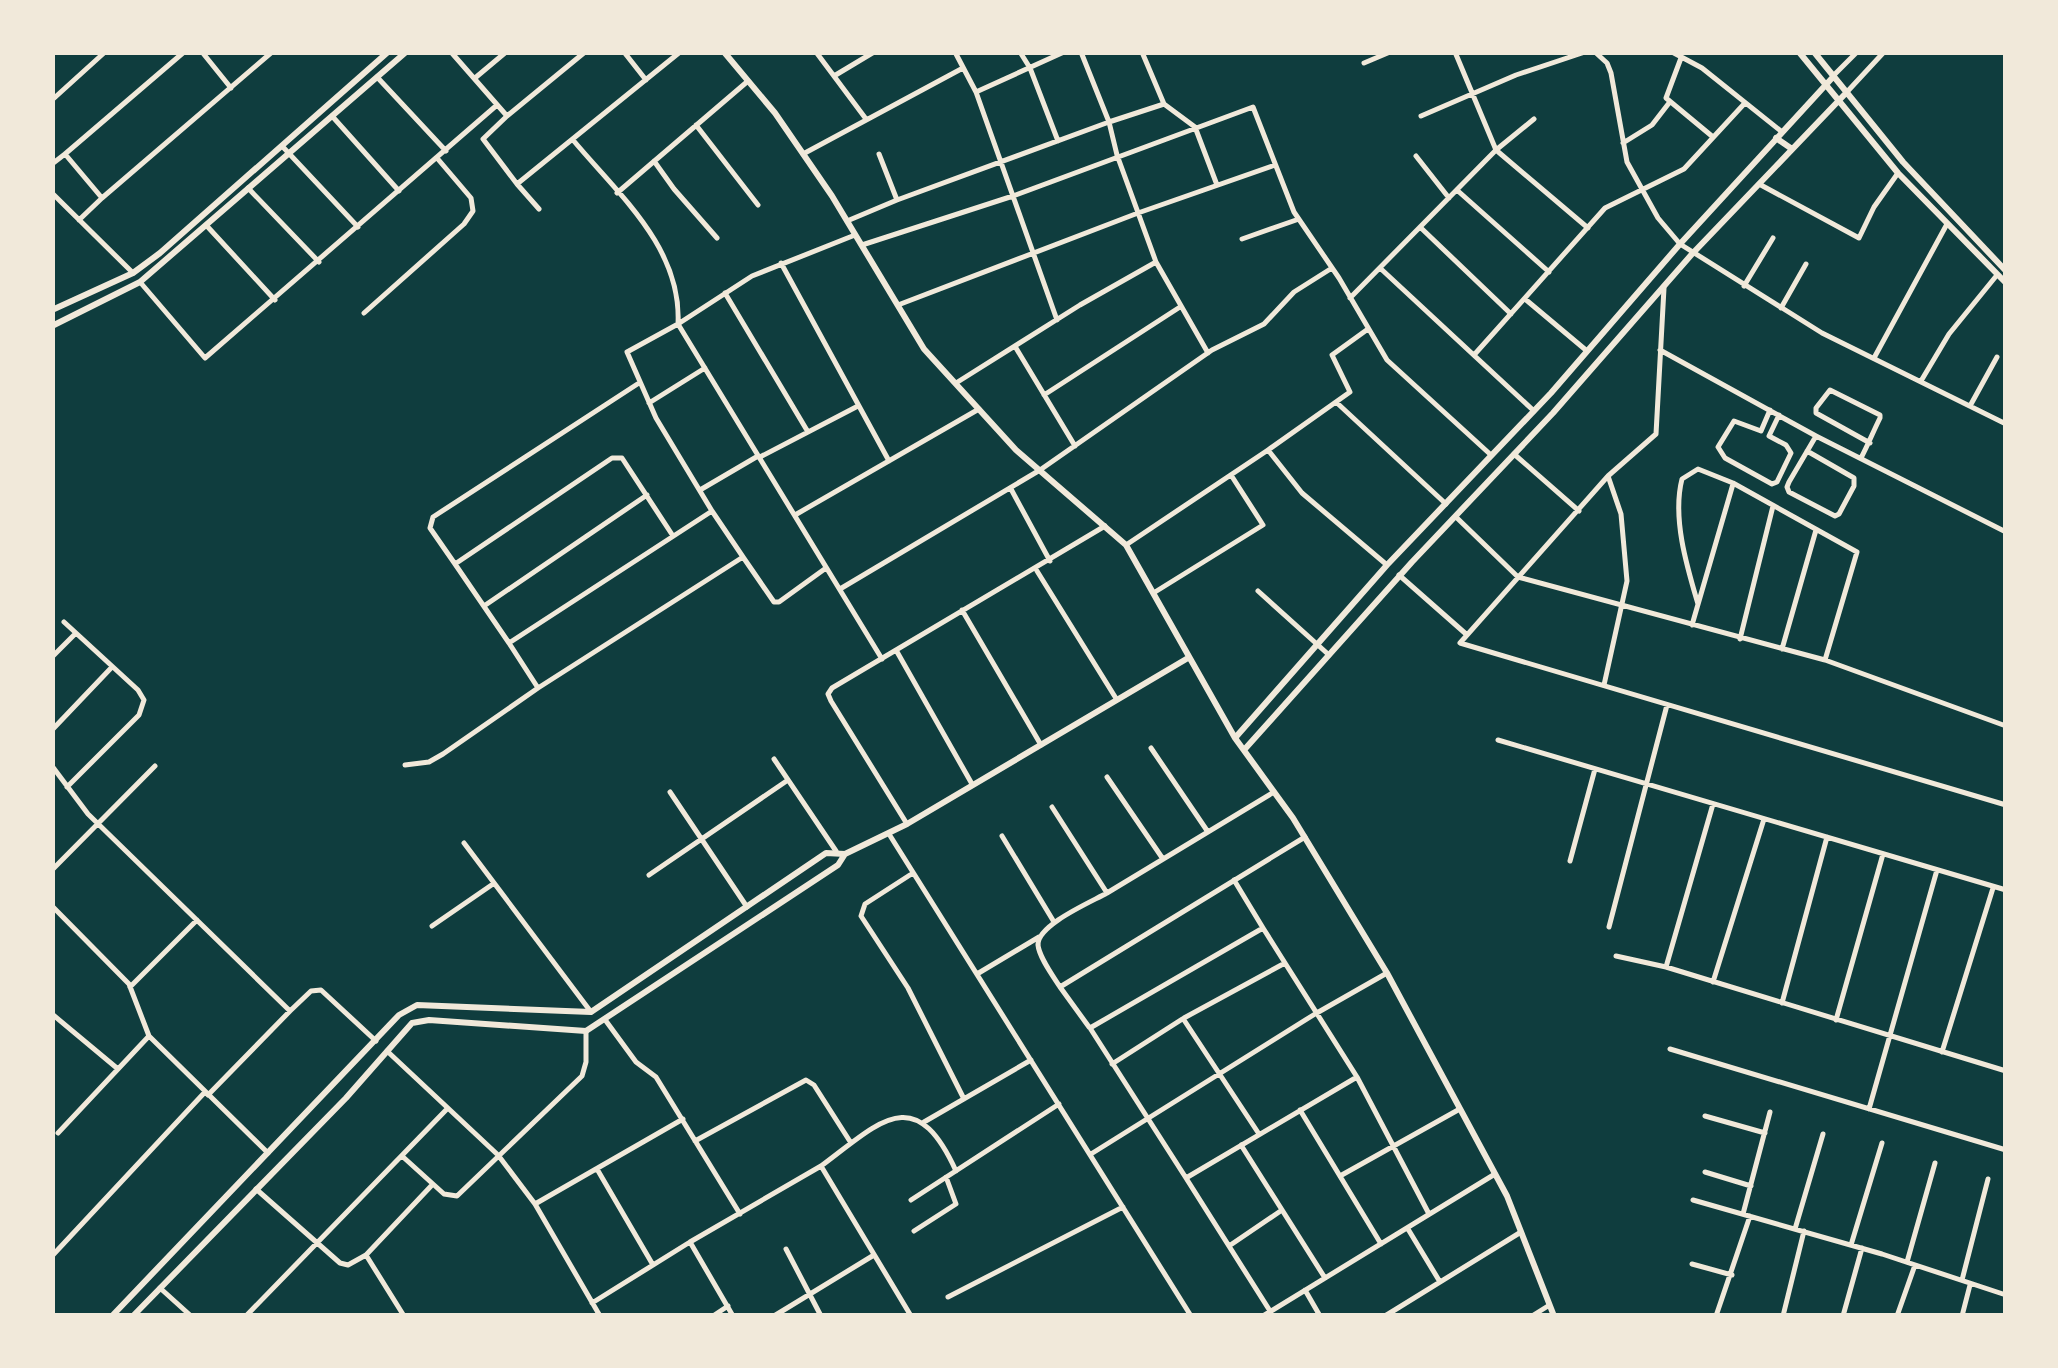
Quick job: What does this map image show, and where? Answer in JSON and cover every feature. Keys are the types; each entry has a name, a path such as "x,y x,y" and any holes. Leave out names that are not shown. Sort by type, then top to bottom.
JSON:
{"street":[{"path":"52,100 105,52"},
{"path":"52,164 184,52"},
{"path":"202,52 231,88"},
{"path":"79,220 272,52"},
{"path":"52,310 133,273 388,52"},
{"path":"52,326 140,282 406,52"},
{"path":"452,52 507,116"},
{"path":"475,78 506,52"},
{"path":"483,139 585,52"},
{"path":"624,52 646,80"},
{"path":"518,184 680,52"},
{"path":"724,52 803,154 924,349 1040,470 1126,544 1235,738 1305,837 1387,973 1495,1174 1554,1316"},
{"path":"816,52 866,118"},
{"path":"834,76 874,52"},
{"path":"954,52 976,92 1057,320"},
{"path":"1020,52 1058,141"},
{"path":"976,92 1064,52"},
{"path":"1081,52 1156,262 1208,353"},
{"path":"1142,52 1164,104 1195,127 1217,186"},
{"path":"1364,63 1390,52"},
{"path":"1455,52 1496,150 1588,228"},
{"path":"1421,116 1585,52"},
{"path":"1594,52 1611,72 1627,162 1658,218 1680,244 1781,308 2006,424"},
{"path":"1672,52 1702,68 1792,150"},
{"path":"1799,52 1898,173 2001,273"},
{"path":"1814,52 2006,283"},
{"path":"1235,738 1857,52"},
{"path":"1244,750 1692,254 1884,52"},
{"path":"1681,58 1666,93 1669,102 1713,137"},
{"path":"380,59 388,68"},
{"path":"803,154 963,68"},
{"path":"377,77 446,151"},
{"path":"617,193 748,81"},
{"path":"1623,143 1652,126 1669,102"},
{"path":"847,221 1164,104"},
{"path":"1474,356 1606,208 1684,168 1744,104"},
{"path":"140,282 205,358 497,105"},
{"path":"862,245 1013,196 1253,107 1299,219 1387,360 1491,456"},
{"path":"332,116 400,191"},
{"path":"1350,298 1496,150 1534,119"},
{"path":"474,126 538,210"},
{"path":"696,126 758,205"},
{"path":"573,140 662,246 680,298 678,324 882,659"},
{"path":"281,145 358,228"},
{"path":"65,154 102,198"},
{"path":"879,154 897,200"},
{"path":"1416,156 1449,198"},
{"path":"364,313 464,224 473,211 472,198 437,158"},
{"path":"654,161 717,238"},
{"path":"898,305 1276,165"},
{"path":"1759,184 1860,238 1874,207 1898,173"},
{"path":"241,181 319,262"},
{"path":"1457,190 1549,272"},
{"path":"52,193 133,273"},
{"path":"200,217 275,300"},
{"path":"1242,239 1299,219"},
{"path":"1874,358 1947,224"},
{"path":"1420,228 1511,314"},
{"path":"826,568 774,602 700,490 649,403 627,352 781,263 856,235"},
{"path":"1744,286 1772,238"},
{"path":"956,384 1156,262"},
{"path":"781,263 889,461"},
{"path":"1781,308 1806,264"},
{"path":"840,589 1040,470 1208,353 1264,324 1294,292 1332,268"},
{"path":"1380,268 1534,411"},
{"path":"1921,381 1949,334 2001,273"},
{"path":"1664,287 1656,434 1608,476 1460,643 2006,805"},
{"path":"724,293 808,432"},
{"path":"1525,298 1587,351"},
{"path":"1044,395 1180,307"},
{"path":"1126,544 1336,402 1350,389 1333,353 1368,329"},
{"path":"1016,348 1075,446"},
{"path":"1660,350 1816,436 2006,532"},
{"path":"1970,406 1997,357"},
{"path":"649,403 705,368"},
{"path":"538,688 430,528 433,517 640,383"},
{"path":"1861,458 1870,443 1880,415 1830,390 1816,413 1870,443"},
{"path":"1336,402 1446,504"},
{"path":"700,490 858,406"},
{"path":"795,514 979,409"},
{"path":"1761,431 1770,410"},
{"path":"1769,436 1779,415"},
{"path":"1734,421 1769,436 1786,445 1791,453 1777,482 1772,484 1725,458 1718,450 1734,421"},
{"path":"1807,451 1854,478 1854,486 1835,516 1790,492 1789,482 1807,451 1816,436"},
{"path":"1268,450 1302,493 1388,565"},
{"path":"1514,454 1578,511"},
{"path":"455,564 612,458 622,458 673,536"},
{"path":"1698,604 1684,545 1680,502 1682,479 1698,469 1734,484 1857,552 1825,660"},
{"path":"1155,592 1263,525 1230,474"},
{"path":"1604,686 1627,581 1620,514 1608,476"},
{"path":"1692,624 1734,484"},
{"path":"1010,488 1050,561"},
{"path":"484,606 647,495"},
{"path":"1740,638 1772,506"},
{"path":"510,644 712,510"},
{"path":"1455,516 1518,577 1825,660 2006,726"},
{"path":"907,824 828,694 832,688 1106,526"},
{"path":"1782,649 1816,530"},
{"path":"406,765 430,762 443,754 538,688 743,557"},
{"path":"1036,570 1117,700"},
{"path":"1400,576 1466,634"},
{"path":"1258,591 1328,655"},
{"path":"962,610 1041,745"},
{"path":"64,622 142,696 143,708 67,787"},
{"path":"52,657 75,633"},
{"path":"896,650 972,784"},
{"path":"133,1316 412,1023 430,1020 586,1031 838,864 845,854 907,824 1188,658"},
{"path":"52,730 112,667"},
{"path":"1609,928 1667,705"},
{"path":"1498,740 2006,890"},
{"path":"1151,748 1208,832"},
{"path":"774,759 836,851"},
{"path":"52,766 98,824 290,1010"},
{"path":"52,870 154,766"},
{"path":"1570,862 1595,769"},
{"path":"1107,776 1162,859"},
{"path":"649,875 788,780"},
{"path":"670,792 746,907"},
{"path":"977,974 1040,937 1054,922 1274,792"},
{"path":"1666,968 1713,804"},
{"path":"1052,807 1107,893"},
{"path":"1713,982 1764,819"},
{"path":"889,834 1191,1316"},
{"path":"1002,836 1054,922"},
{"path":"1060,987 1305,837"},
{"path":"1782,1003 1827,837"},
{"path":"464,842 591,1012"},
{"path":"112,1316 400,1014 416,1005 591,1012 826,853 845,854"},
{"path":"1836,1020 1883,854"},
{"path":"1869,1109 1937,870"},
{"path":"913,873 865,904 860,916 908,988 964,1099"},
{"path":"1234,880 1357,1077 1429,1214"},
{"path":"432,926 494,884"},
{"path":"1942,1052 1993,886"},
{"path":"52,906 120,972 149,1036 268,1153"},
{"path":"130,987 197,920"},
{"path":"1090,1028 1264,928"},
{"path":"1040,937 1038,947 1060,987 1148,1117 1267,1313 1495,1174"},
{"path":"1616,956 2005,1070"},
{"path":"1112,1064 1184,1018 1285,963"},
{"path":"1090,1154 1387,973"},
{"path":"52,1256 290,1010 311,991 321,990 498,1155 535,1204 600,1316"},
{"path":"52,1014 118,1068"},
{"path":"1184,1018 1259,1134"},
{"path":"606,1020 631,1056 656,1077 740,1214"},
{"path":"402,1156 444,1194 458,1196 582,1076 586,1031"},
{"path":"54,1134 149,1036"},
{"path":"1670,1049 2006,1150"},
{"path":"924,1122 1031,1060"},
{"path":"1186,1178 1357,1077"},
{"path":"695,1141 806,1080 814,1084 851,1144"},
{"path":"911,1200 1060,1104"},
{"path":"246,1316 447,1109"},
{"path":"1300,1110 1381,1244"},
{"path":"1340,1176 1458,1110"},
{"path":"1716,1316 1732,1274 1770,1112"},
{"path":"592,1302 821,1166 872,1127 898,1116 924,1122 935,1131 956,1171"},
{"path":"1705,1116 1766,1133"},
{"path":"535,1204 683,1119"},
{"path":"1795,1229 1823,1134"},
{"path":"1851,1245 1882,1143"},
{"path":"1241,1145 1325,1278"},
{"path":"1907,1262 1935,1162"},
{"path":"821,1166 911,1316"},
{"path":"596,1169 653,1265"},
{"path":"1705,1172 1752,1186"},
{"path":"914,1231 956,1204 946,1177"},
{"path":"1962,1280 1988,1179"},
{"path":"256,1189 316,1244 348,1265 366,1255 432,1184"},
{"path":"1693,1200 1862,1248 2006,1295"},
{"path":"948,1297 1123,1207"},
{"path":"1229,1246 1282,1210"},
{"path":"1408,1228 1440,1282"},
{"path":"1782,1316 1804,1231"},
{"path":"1386,1316 1521,1232"},
{"path":"690,1242 733,1316"},
{"path":"1843,1316 1862,1248"},
{"path":"786,1249 820,1316"},
{"path":"366,1255 404,1316"},
{"path":"774,1316 874,1255"},
{"path":"1692,1264 1732,1274"},
{"path":"1897,1316 1915,1265"},
{"path":"1962,1316 1971,1284"},
{"path":"160,1288 192,1316"},
{"path":"1305,1290 1320,1316"},
{"path":"713,1316 728,1306"},
{"path":"1532,1316 1548,1306"}]}
